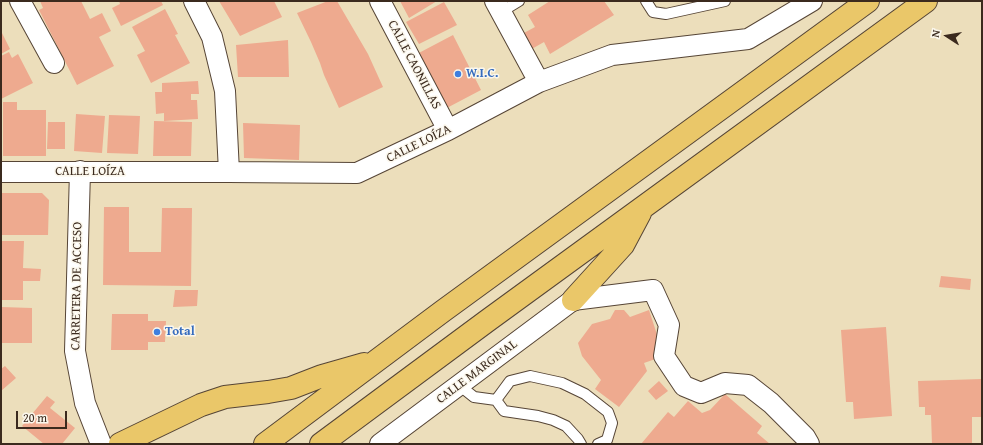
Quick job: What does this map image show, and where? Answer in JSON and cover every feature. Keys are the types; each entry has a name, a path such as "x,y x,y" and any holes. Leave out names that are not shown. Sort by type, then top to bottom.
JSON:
{"main road":[{"path":"265,444 443,311 868,1"},
{"path":"321,444 926,1"},
{"path":"573,300 623,245 643,208"},
{"path":"120,444 207,403 225,398 291,388 322,376 378,359"}],"street":[{"path":"20,1 54,63"},
{"path":"194,1 212,37 225,91 229,172"},
{"name":"CALLE CAONILLAS","path":"380,1 448,130"},
{"name":"CALLE LOÍZA","path":"1,172 356,173 448,130 539,82 612,55 748,40 812,1"},
{"path":"498,6 539,82"},
{"name":"CARRETERA DE ACCESO","path":"80,172 75,351 85,403 101,444"},
{"path":"573,300 653,290 669,325 664,356 684,386 701,393 725,383 748,385 771,403 805,437 809,444"},
{"name":"CALLE MARGINAL","path":"380,444 573,300"}],"lane":[{"path":"498,6 519,1"},
{"path":"646,1 652,12 666,14 725,1"},
{"path":"496,400 510,381 530,376 562,383 585,394 608,412 612,423 607,440 598,444"},
{"path":"459,385 474,397 496,400 504,411 538,416 553,420 566,426 581,444"}],"building":[{"path":"40,1 81,1 90,19 102,13 111,31 99,37 114,66 77,85 39,10 43,8"},
{"path":"119,1 161,1 163,5 121,26 112,8 120,4"},
{"path":"219,1 274,1 282,17 240,36"},
{"path":"328,1 337,1 368,54 383,87 339,108 297,13"},
{"path":"400,1 437,1 409,18"},
{"path":"550,1 604,1 614,15 550,54 544,42 530,50 522,34 535,27 528,15"},
{"path":"444,2 457,25 419,44 406,22"},
{"path":"165,9 178,34 175,35 190,63 151,83 137,55 145,51 132,27"},
{"path":"1,31 10,49 1,54"},
{"path":"453,35 481,90 443,110 415,55"},
{"path":"288,40 289,77 238,77 236,45"},
{"path":"9,52 12,58 18,54 33,83 1,99 1,56"},
{"path":"198,81 199,94 191,94 191,100 197,100 198,119 164,121 164,113 156,114 155,92 162,92 162,83"},
{"path":"3,102 17,102 17,110 46,110 46,156 3,156"},
{"path":"76,114 105,116 102,153 74,151"},
{"path":"109,115 140,116 138,154 107,153"},
{"path":"154,121 192,122 191,156 153,156"},
{"path":"48,122 65,122 65,149 47,149"},
{"path":"243,123 300,125 299,160 244,158"},
{"path":"1,193 42,193 49,200 48,235 1,235"},
{"path":"104,207 129,207 129,252 161,252 162,208 192,208 191,286 103,285"},
{"path":"1,241 24,241 23,268 41,269 40,281 23,281 23,300 1,300"},
{"path":"941,276 971,279 970,290 939,287"},
{"path":"175,290 198,290 197,306 173,307"},
{"path":"1,307 32,308 32,343 1,343"},
{"path":"615,310 624,310 630,317 649,310 664,356 644,363 647,371 619,407 595,389 601,380 582,356 578,343 592,324 610,319"},
{"path":"112,314 148,314 148,321 166,321 165,342 148,342 148,350 111,350"},
{"path":"886,327 892,416 854,419 853,402 846,402 841,330"},
{"path":"5,366 16,378 1,391 1,369"},
{"path":"982,379 982,417 972,417 972,444 932,444 931,415 925,415 925,407 919,407 918,381"},
{"path":"659,381 668,391 656,400 648,391"},
{"path":"725,394 762,426 757,433 770,444 641,444 668,412 674,417 688,401 702,413 710,410"},
{"path":"47,396 55,402 50,408 75,428 62,444 44,444 22,426"}],"place":[{"name":"W.I.C.","path":"458,74"},
{"name":"Total","path":"157,332"}]}
